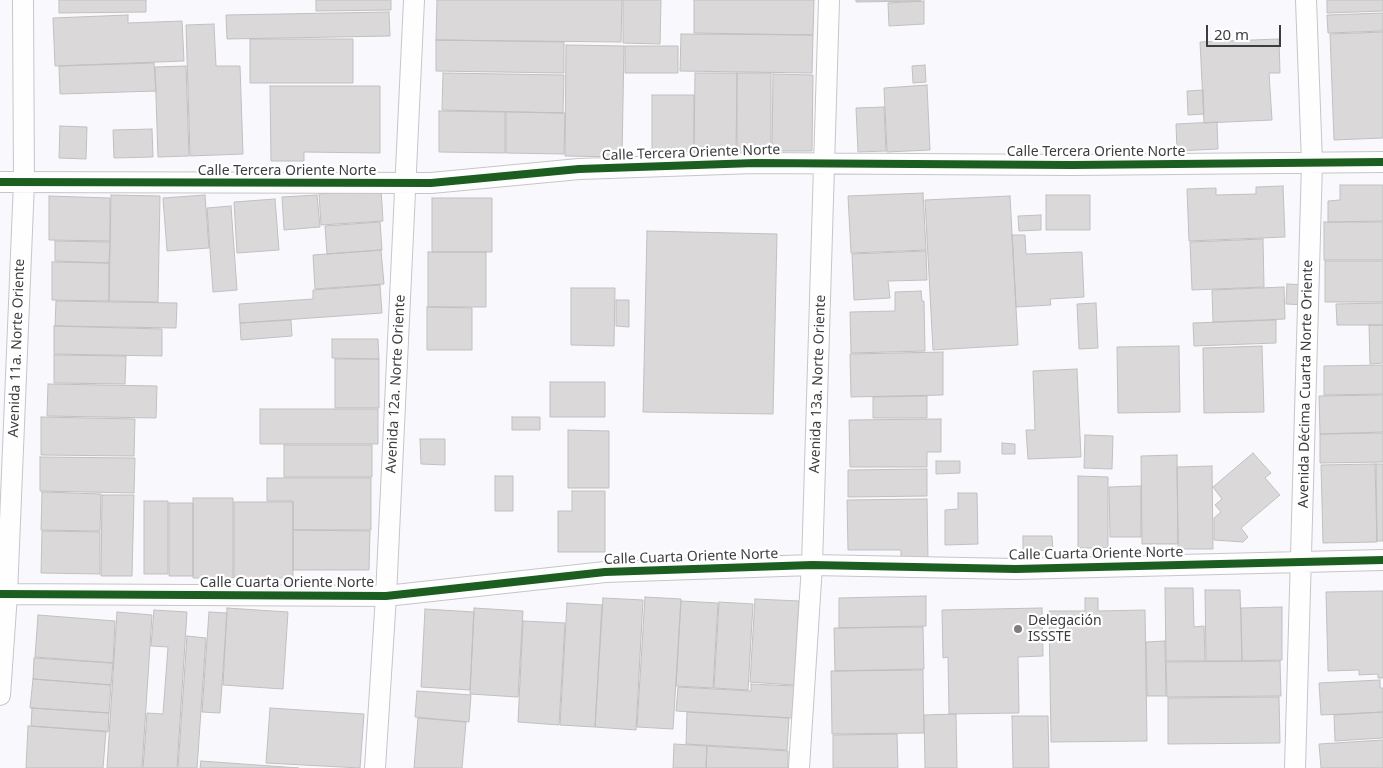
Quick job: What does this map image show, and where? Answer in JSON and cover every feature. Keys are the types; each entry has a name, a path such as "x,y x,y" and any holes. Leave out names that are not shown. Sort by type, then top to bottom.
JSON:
{"street":[{"name":"Avenida 11a. Norte Oriente","path":"0,695 3,594 24,182 23,0"},
{"name":"Avenida 12a. Norte Oriente","path":"375,768 386,596 414,0"},
{"name":"Avenida 13a. Norte Oriente","path":"799,768 812,565 830,0"},
{"name":"Avenida Décima Cuarta Norte Oriente","path":"1295,768 1312,163 1306,0"},
{"name":"Calle Tercera Oriente Norte","path":"0,182 406,184 579,169 826,163 1072,165 1383,162"},
{"name":"Calle Cuarta Oriente Norte","path":"3,594 386,596 605,572 812,565 1016,568 1383,560"}],"building":[{"path":"59,0 146,0 146,12 59,13"},
{"path":"316,0 391,0 391,10 316,11"},
{"path":"437,0 622,0 621,42 436,40"},
{"path":"623,0 661,0 660,44 623,43"},
{"path":"694,0 814,0 813,35 694,33"},
{"path":"856,0 920,0 921,1 856,2"},
{"path":"1327,0 1383,0 1383,11 1327,13"},
{"path":"924,1 924,24 889,26 888,3"},
{"path":"389,12 390,36 227,39 226,15"},
{"path":"1383,13 1383,31 1328,33 1327,15"},
{"path":"128,15 128,23 182,21 184,61 55,66 53,18"},
{"path":"214,24 216,66 240,66 243,154 190,156 186,25"},
{"path":"1383,32 1383,138 1334,140 1330,34"},
{"path":"681,34 813,35 812,73 680,71"},
{"path":"250,39 353,39 353,83 250,83"},
{"path":"1279,39 1280,73 1269,73 1272,120 1204,123 1200,42"},
{"path":"436,40 564,42 564,73 436,71"},
{"path":"566,45 624,46 622,157 565,156"},
{"path":"625,46 678,46 678,73 625,73"},
{"path":"154,63 156,91 60,94 59,66"},
{"path":"925,65 926,82 913,83 912,66"},
{"path":"186,66 189,156 158,157 155,67"},
{"path":"443,73 564,75 563,113 442,110"},
{"path":"695,73 737,73 736,154 694,153"},
{"path":"737,73 771,73 771,152 737,152"},
{"path":"773,74 813,75 812,151 772,151"},
{"path":"927,85 930,150 887,152 884,88"},
{"path":"270,86 380,86 380,153 304,152 304,161 271,161"},
{"path":"1203,90 1204,114 1188,115 1187,91"},
{"path":"652,95 694,95 694,152 652,151"},
{"path":"884,107 886,151 858,152 856,108"},
{"path":"439,111 505,112 505,153 439,152"},
{"path":"506,112 565,113 564,154 506,153"},
{"path":"1217,122 1218,149 1177,151 1176,124"},
{"path":"60,126 87,127 86,159 59,158"},
{"path":"152,129 153,157 114,158 113,130"},
{"path":"1340,185 1383,185 1383,221 1328,222 1328,201 1340,200"},
{"path":"1283,186 1285,237 1189,241 1187,189 1216,188 1216,195 1256,194 1256,187"},
{"path":"381,189 383,221 321,225 319,194"},
{"path":"923,193 926,250 851,253 848,196"},
{"path":"111,195 160,196 158,302 109,301"},
{"path":"205,195 209,248 167,251 163,198"},
{"path":"317,195 320,227 284,230 282,197"},
{"path":"1046,195 1090,195 1090,230 1046,230"},
{"path":"49,196 110,198 110,241 49,240"},
{"path":"1010,196 1018,345 933,350 925,200"},
{"path":"432,198 492,198 492,252 432,252"},
{"path":"275,199 279,250 237,253 234,202"},
{"path":"231,206 237,290 213,292 207,208"},
{"path":"1041,215 1041,230 1019,231 1018,216"},
{"path":"380,222 382,250 327,254 325,226"},
{"path":"1324,222 1383,222 1383,260 1324,260"},
{"path":"647,231 777,234 773,414 643,412"},
{"path":"1012,235 1025,235 1026,254 1082,252 1084,297 1050,299 1051,305 1016,307"},
{"path":"1263,239 1264,287 1192,290 1190,242"},
{"path":"55,241 110,242 109,263 55,261"},
{"path":"381,250 384,284 315,289 313,255"},
{"path":"926,251 927,280 888,281 890,298 854,300 852,254"},
{"path":"428,252 486,252 486,307 428,307"},
{"path":"1325,261 1383,261 1383,302 1325,302"},
{"path":"52,262 109,263 109,301 52,300"},
{"path":"1287,284 1308,285 1307,305 1286,304"},
{"path":"380,285 382,313 240,323 239,304 313,299 313,290"},
{"path":"1284,287 1285,319 1213,322 1212,290"},
{"path":"571,288 615,288 614,346 571,345"},
{"path":"921,291 922,301 924,301 925,351 851,353 850,312 895,311 895,292"},
{"path":"616,300 629,300 629,327 616,326"},
{"path":"56,301 177,303 176,328 55,326"},
{"path":"1096,303 1098,348 1079,349 1077,304"},
{"path":"1383,303 1383,325 1337,325 1336,304"},
{"path":"427,307 472,308 472,350 427,350"},
{"path":"291,320 292,336 241,340 240,323"},
{"path":"1276,320 1276,343 1194,346 1193,323"},
{"path":"1369,325 1383,325 1383,363 1370,364"},
{"path":"54,326 162,329 162,356 54,354"},
{"path":"332,339 378,339 379,359 332,358"},
{"path":"1179,346 1180,412 1118,413 1117,347"},
{"path":"1262,346 1264,412 1204,413 1203,348"},
{"path":"943,352 943,395 851,397 850,354"},
{"path":"54,355 126,356 125,384 54,383"},
{"path":"335,359 379,359 379,408 335,408"},
{"path":"1383,365 1383,394 1324,395 1324,366"},
{"path":"1077,369 1081,457 1028,459 1026,430 1035,430 1033,371"},
{"path":"550,382 605,382 605,417 550,417"},
{"path":"48,384 157,386 156,418 47,416"},
{"path":"1383,395 1383,432 1320,434 1319,396"},
{"path":"927,396 927,418 873,418 873,397"},
{"path":"260,409 378,409 378,444 260,444"},
{"path":"41,417 135,419 134,456 41,455"},
{"path":"512,417 540,417 540,430 512,430"},
{"path":"941,419 941,452 927,452 927,467 850,467 849,420"},
{"path":"568,430 609,431 609,488 568,488"},
{"path":"1383,433 1383,462 1320,463 1320,434"},
{"path":"1085,435 1113,436 1112,469 1084,468"},
{"path":"420,439 445,439 445,465 421,464"},
{"path":"1002,443 1015,444 1015,454 1002,454"},
{"path":"284,445 372,445 372,477 284,477"},
{"path":"1253,453 1271,473 1265,478 1280,495 1241,528 1248,537 1243,542 1214,540 1214,518 1221,512 1215,505 1222,499 1213,487"},
{"path":"1177,455 1178,544 1142,544 1141,456"},
{"path":"40,457 135,458 134,493 40,491"},
{"path":"936,461 960,461 960,473 936,474"},
{"path":"1375,464 1377,542 1323,543 1321,465"},
{"path":"1376,464 1383,464 1383,541 1377,541"},
{"path":"1212,466 1213,549 1178,549 1177,467"},
{"path":"927,469 927,496 848,497 848,470"},
{"path":"495,476 513,476 513,511 495,511"},
{"path":"1078,476 1108,477 1108,548 1078,548"},
{"path":"267,478 371,478 371,530 293,530 293,501 267,501"},
{"path":"1141,486 1141,537 1110,537 1109,487"},
{"path":"572,491 605,491 605,552 558,552 558,511 572,511"},
{"path":"42,492 101,494 100,531 41,530"},
{"path":"958,493 977,493 978,544 945,545 945,510 958,509"},
{"path":"102,495 134,495 132,576 101,576"},
{"path":"193,498 233,498 233,578 193,578"},
{"path":"927,499 928,559 901,560 901,550 848,550 847,500"},
{"path":"144,501 168,501 168,574 144,574"},
{"path":"234,502 293,502 293,578 234,578"},
{"path":"169,503 193,503 193,576 169,576"},
{"path":"293,530 370,531 369,570 293,570"},
{"path":"42,531 100,532 100,574 41,573"},
{"path":"1023,536 1052,536 1053,550 1023,551"},
{"path":"1165,588 1193,588 1194,627 1204,626 1205,661 1166,661"},
{"path":"1205,590 1240,590 1242,661 1206,661"},
{"path":"1383,591 1383,678 1378,678 1378,674 1359,675 1359,670 1328,671 1326,592"},
{"path":"926,596 926,626 839,628 839,598"},
{"path":"645,597 681,599 673,729 637,727"},
{"path":"603,598 643,600 636,730 595,727"},
{"path":"1085,598 1098,598 1098,611 1145,610 1147,741 1051,742 1049,611 1085,611"},
{"path":"755,599 799,601 794,685 750,682"},
{"path":"681,601 718,603 713,688 676,686"},
{"path":"719,602 753,604 748,690 714,688"},
{"path":"567,603 602,605 595,727 560,725"},
{"path":"1282,607 1282,660 1242,661 1241,608"},
{"path":"227,608 288,612 283,689 223,685"},
{"path":"474,608 523,611 518,697 470,694"},
{"path":"1042,608 1043,656 1018,657 1019,713 949,714 948,657 943,658 942,610"},
{"path":"425,609 474,612 470,690 421,687"},
{"path":"154,610 187,612 177,768 143,768 147,713 163,714 168,647 151,646"},
{"path":"117,612 152,615 142,768 107,768"},
{"path":"209,612 227,613 220,713 202,712"},
{"path":"38,615 115,621 113,663 35,657"},
{"path":"523,621 565,623 559,725 518,722"},
{"path":"923,627 924,669 835,671 834,628"},
{"path":"187,636 206,638 197,768 178,768"},
{"path":"1165,641 1166,696 1147,696 1146,642"},
{"path":"34,658 113,663 111,685 33,679"},
{"path":"1280,661 1281,696 1167,697 1166,662"},
{"path":"923,670 924,733 832,734 831,671"},
{"path":"33,679 111,685 109,713 30,708"},
{"path":"1380,680 1380,688 1383,688 1383,712 1321,715 1319,683"},
{"path":"751,684 794,686 792,718 676,711 678,687 751,691"},
{"path":"417,691 471,695 469,722 415,717"},
{"path":"1279,697 1280,743 1168,744 1168,698"},
{"path":"32,708 109,713 108,732 31,726"},
{"path":"270,708 364,714 360,768 266,763"},
{"path":"687,712 789,718 787,750 686,744"},
{"path":"1383,712 1383,738 1335,741 1334,715"},
{"path":"956,714 957,768 925,768 924,715"},
{"path":"1012,716 1048,716 1049,768 1013,768"},
{"path":"418,718 466,722 462,768 414,768"},
{"path":"28,726 106,731 103,768 26,768"},
{"path":"897,734 898,768 833,768 833,735"},
{"path":"1383,740 1383,768 1321,768 1319,744"},
{"path":"674,744 707,746 706,768 673,768"},
{"path":"707,746 788,751 788,768 706,768"},
{"path":"201,761 299,768 200,768"}],"cycle path":[{"path":"0,182 431,183 579,169 755,163 1072,165 1383,162"},
{"path":"0,594 386,596 605,572 812,565 1016,569 1383,560"}],"place":[{"name":"Delegación ISSSTE","path":"1018,629"}]}
